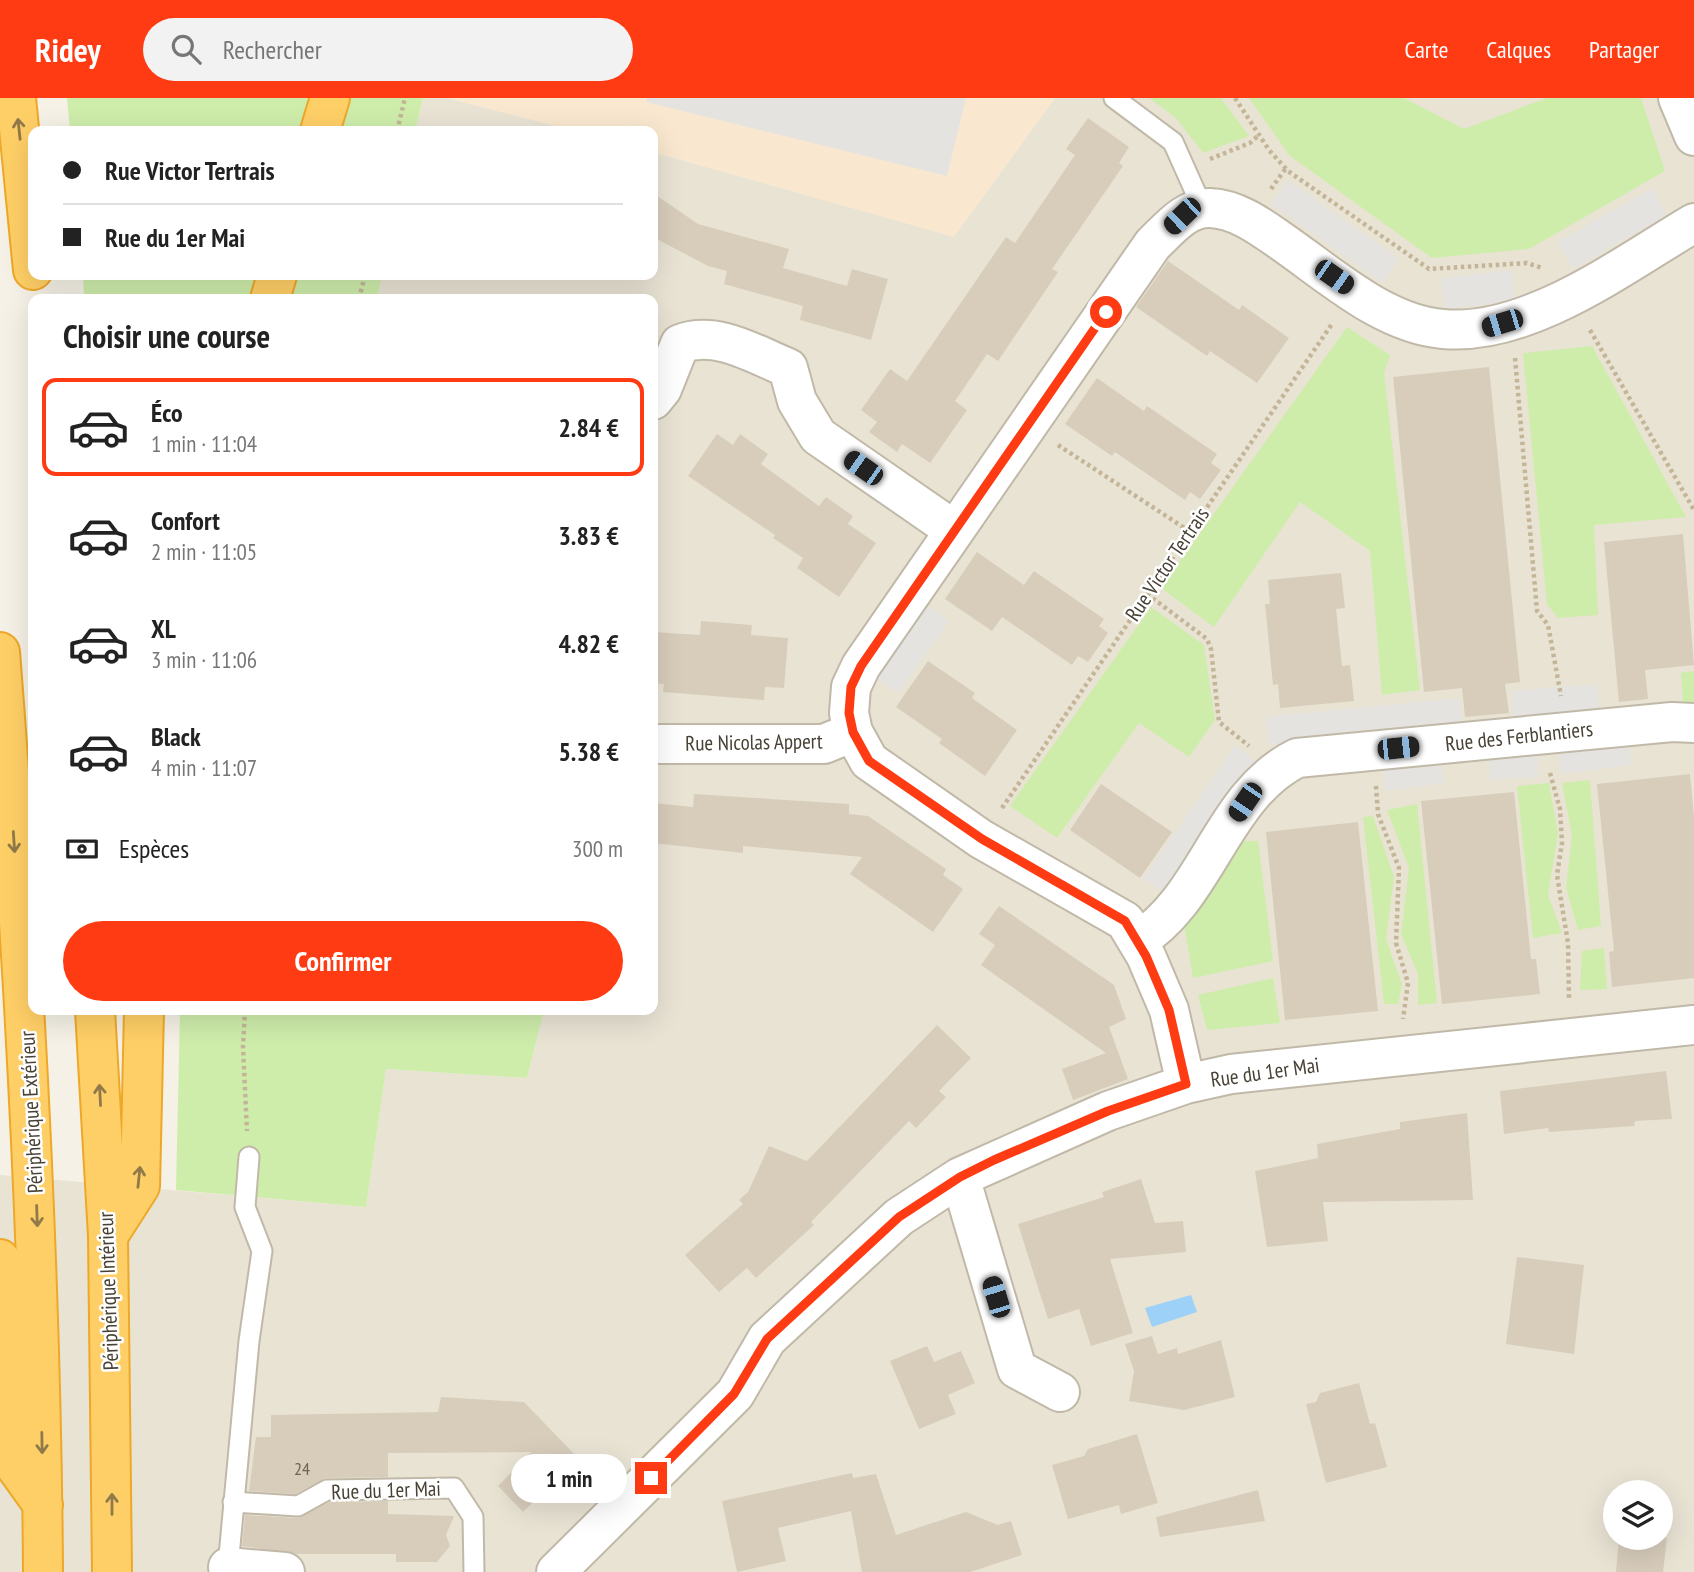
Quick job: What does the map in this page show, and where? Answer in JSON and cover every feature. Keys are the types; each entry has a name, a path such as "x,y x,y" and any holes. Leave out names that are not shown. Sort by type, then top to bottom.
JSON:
{"highway":[{"path":"16,98 28,214"},
{"path":"322,126 330,98"},
{"name":"Périphérique Extérieur","path":"0,652 30,1076 43,1572"},
{"name":"Périphérique Intérieur","path":"95,1015 108,1236 112,1572"},
{"path":"108,1236 140,1186 144,1015"},
{"path":"0,1259 6,1351 8,1456 43,1506"}],"street":[{"path":"1678,98 1694,136"},
{"path":"1186,1084 1169,1010 1125,921 982,839 869,761 853,732 851,687 861,666 1153,243 1182,216 1209,207 1250,219 1355,292 1413,325 1445,330 1482,329 1523,316 1567,297 1694,223"},
{"path":"658,394 680,344 695,338 722,341 788,368 797,401 818,436 954,530"},
{"name":"Rue des Ferblantiers","path":"1137,941 1154,931 1171,913 1245,802 1277,769 1297,758 1672,722 1694,723"},
{"name":"Rue Nicolas Appert","path":"658,744 824,744 853,732"},
{"name":"Rue du 1er Mai","path":"556,1572 734,1394 767,1339 776,1330 899,1217 960,1177 1108,1111 1186,1084 1231,1074 1694,1025"},
{"path":"960,1177 1017,1369 1060,1392"},
{"path":"228,1567 285,1572"}],"lane":[{"path":"1114,98 1173,142 1203,209"},
{"path":"228,1567 262,1251 245,1207 249,1157"},
{"name":"Rue du 1er Mai","path":"233,1502 298,1506 327,1490 454,1488 473,1517 474,1572"}],"path":[{"path":"398,126 405,98"},
{"path":"1235,98 1259,135 1288,171 1429,269 1538,264 1567,297 1602,346 1694,510"},
{"path":"1186,169 1250,143 1259,135"},
{"name":"Rue Victor Tertrais","path":"982,839 1189,531 1355,292"},
{"path":"1515,356 1537,611 1548,625 1555,651 1556,733 1550,771 1560,809 1562,843 1557,875 1568,943 1570,1005"},
{"path":"1027,425 1189,531"},
{"path":"1147,594 1207,639 1211,649 1219,722 1277,769"},
{"path":"1373,751 1378,814 1399,868 1396,943 1408,983 1403,1019"},
{"path":"245,1015 243,1047 249,1157"}],"shaded area":[{"path":"423,98 447,98 556,126 416,126"},
{"path":"447,98 1055,98 954,237 658,153 658,126 556,126"},
{"path":"647,98 966,98 947,176 646,102"},
{"path":"1055,98 1694,98 1694,1572 0,1572 0,1175 366,1207 386,1069 527,1078 543,1015 658,1015 658,294 378,294 381,280 658,280 658,153 954,236"},
{"path":"1288,180 1399,259 1382,283 1271,204"},
{"path":"1652,188 1667,215 1573,269 1558,242"},
{"path":"1512,270 1515,301 1445,309 1441,278"},
{"path":"926,604 949,621 898,693 875,677"},
{"path":"1597,684 1599,713 1514,720 1511,691"},
{"path":"1459,698 1462,726 1269,745 1266,717"},
{"path":"1628,736 1632,765 1561,774 1558,746"},
{"path":"1235,746 1256,761 1164,893 1143,879"},
{"path":"1537,748 1539,777 1490,780 1488,751"},
{"path":"1440,757 1444,783 1386,791 1383,765"}],"green space":[{"path":"67,98 423,98 416,126 70,126"},
{"path":"1149,98 1221,98 1249,136 1203,153 1176,118"},
{"path":"1249,98 1404,98 1464,129 1547,98 1641,98 1665,171 1529,249 1432,258 1290,156"},
{"path":"83,280 381,280 378,294 84,294"},
{"path":"1347,327 1390,355 1384,373 1420,690 1382,695 1370,551 1300,502 1214,627 1161,588"},
{"path":"1592,346 1686,517 1594,525 1598,615 1558,618 1547,604 1523,353"},
{"path":"1151,607 1204,645 1215,720 1189,757 1139,723 1057,838 1010,806"},
{"path":"1694,671 1694,703 1683,702 1681,673"},
{"path":"1590,780 1601,926 1578,930 1566,888 1572,836 1562,783"},
{"path":"1549,783 1558,834 1548,895 1562,933 1533,938 1517,786"},
{"path":"1417,804 1437,1003 1418,1005 1418,974 1401,934 1409,868 1387,810"},
{"path":"1373,816 1394,877 1386,939 1402,985 1398,1004 1384,1004 1363,817"},
{"path":"1244,841 1258,841 1273,961 1193,978 1184,924"},
{"path":"1604,948 1607,989 1580,990 1582,951"},
{"path":"1273,978 1280,1023 1207,1030 1198,995"},
{"path":"180,1015 543,1015 527,1078 386,1069 366,1207 176,1190"}],"water":[{"path":"1191,1295 1197,1312 1152,1327 1145,1308"}],"building":[{"path":"1088,118 1129,147 1119,163 1123,166 1052,269 1058,272 998,361 987,354 955,401 967,410 930,463 902,444 897,452 869,432 877,422 861,410 890,369 907,381 1006,237 1015,243 1075,155 1066,149"},
{"path":"658,196 698,224 789,249 783,268 847,286 852,269 888,279 871,340 800,320 803,306 724,284 727,271 708,266 658,240"},
{"path":"1168,261 1239,310 1242,305 1289,338 1257,383 1210,351 1207,356 1136,307"},
{"path":"1489,367 1520,682 1505,684 1509,713 1465,717 1462,688 1424,692 1393,377"},
{"path":"1097,378 1144,411 1147,406 1217,454 1211,463 1221,470 1200,499 1190,492 1185,500 1115,452 1112,456 1065,424"},
{"path":"717,434 733,445 740,434 768,454 761,464 819,506 826,497 853,516 848,524 876,543 839,597 797,568 803,558 773,538 775,535 688,476"},
{"path":"1683,534 1694,665 1645,670 1648,699 1619,702 1604,542"},
{"path":"977,552 1024,585 1034,571 1104,619 1099,626 1108,633 1088,662 1078,656 1072,665 1002,617 992,631 945,599"},
{"path":"1341,573 1345,608 1336,609 1342,666 1350,665 1354,701 1280,708 1278,684 1273,685 1265,604 1270,604 1268,580"},
{"path":"701,621 752,625 751,635 788,638 784,688 765,687 764,700 663,692 664,684 658,683 658,632 700,635"},
{"path":"928,661 975,693 972,698 1017,730 985,776 939,743 942,739 896,707"},
{"path":"1690,774 1694,817 1694,978 1612,987 1609,952 1614,951 1597,784"},
{"path":"1101,784 1172,832 1140,878 1070,830"},
{"path":"1514,792 1531,959 1536,959 1540,994 1442,1004 1421,801"},
{"path":"694,794 849,804 849,814 868,816 946,869 943,875 963,889 933,932 850,874 862,857 743,846 743,853 658,844 658,804 693,807"},
{"path":"1358,822 1378,1011 1285,1020 1266,832"},
{"path":"999,906 1114,985 1126,1019 1109,1027 1128,1079 1073,1100 1062,1069 1106,1053 981,965 995,945 979,934"},
{"path":"937,1025 971,1058 939,1091 946,1097 916,1128 909,1121 811,1222 814,1225 756,1278 747,1268 719,1292 685,1255 743,1204 739,1200 748,1192 769,1146 807,1161"},
{"path":"1666,1071 1672,1119 1635,1121 1634,1126 1549,1132 1548,1128 1504,1134 1500,1091"},
{"path":"1467,1113 1473,1200 1323,1202 1328,1241 1267,1247 1255,1171 1318,1158 1317,1144 1400,1129 1400,1122"},
{"path":"1141,1179 1155,1223 1183,1221 1186,1252 1110,1259 1133,1333 1091,1346 1079,1309 1048,1319 1018,1224 1104,1197 1102,1192"},
{"path":"1517,1257 1584,1265 1574,1354 1506,1344"},
{"path":"1152,1336 1158,1354 1177,1348 1178,1354 1221,1340 1235,1397 1184,1410 1129,1401 1134,1371 1125,1344"},
{"path":"927,1346 934,1362 961,1351 975,1383 948,1395 956,1414 919,1429 890,1361"},
{"path":"1359,1383 1370,1424 1375,1423 1387,1467 1326,1483 1306,1404 1316,1402 1320,1393"},
{"path":"441,1397 524,1402 578,1458 523,1512 498,1486 531,1452 388,1453 388,1477 326,1478 295,1494 249,1491 256,1437 271,1437 271,1415 438,1412"},
{"path":"1137,1434 1158,1503 1121,1514 1119,1505 1068,1519 1052,1465 1084,1456 1088,1449"},
{"path":"852,1473 853,1478 876,1474 896,1535 966,1512 998,1525 1011,1521 1022,1555 970,1572 862,1572 851,1511 778,1528 786,1561 737,1572 722,1501"},
{"path":"1258,1490 1265,1521 1160,1537 1156,1517"},
{"path":"388,1501 388,1514 454,1516 446,1535 450,1546 437,1562 396,1562 396,1554 298,1554 242,1546 245,1515 298,1518 330,1502"},
{"path":"1618,1550 1666,1550 1663,1572 1616,1572"}],"route":[{"path":"651,1478 734,1394 767,1339 899,1217 960,1177 994,1160 1108,1111 1186,1084 1169,1010 1146,956 1125,921 982,839 869,761 859,747 849,713 851,687 861,666 1106,312"}]}
